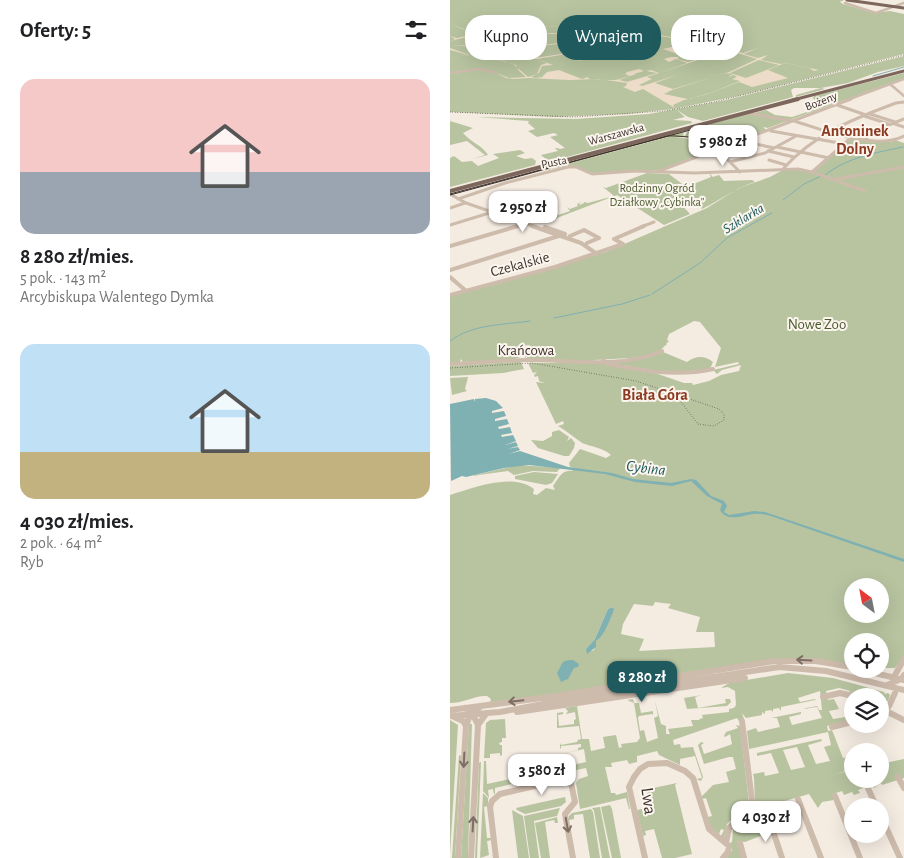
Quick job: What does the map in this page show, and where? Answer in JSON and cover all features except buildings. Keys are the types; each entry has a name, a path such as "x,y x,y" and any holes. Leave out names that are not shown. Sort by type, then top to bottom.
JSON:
{"main road":[{"path":"846,1 904,8"},
{"name":"Warszawska","path":"450,193 904,70"},
{"name":"Warszawska","path":"450,193 760,108"}],"street":[{"path":"846,1 876,12 904,4"},
{"path":"450,73 481,68 497,73"},
{"name":"Bożeny","path":"658,172 904,79"},
{"path":"890,84 904,96"},
{"path":"783,169 794,156 826,131 896,103 904,102"},
{"path":"836,105 878,117 904,127"},
{"path":"747,113 793,121 826,131 866,139 890,142 904,136"},
{"path":"866,115 873,119 892,123"},
{"path":"873,119 878,117"},
{"path":"866,139 874,131 904,119"},
{"path":"770,130 845,144"},
{"path":"730,162 743,160 767,151 797,136"},
{"path":"812,172 853,136"},
{"path":"742,141 829,158"},
{"path":"718,150 740,172"},
{"path":"767,151 794,156"},
{"path":"769,160 786,165"},
{"name":"Pusta","path":"458,199 571,167 592,174 740,172 800,169 865,191"},
{"path":"835,180 904,167"},
{"path":"450,193 466,203 584,244 597,254"},
{"path":"450,208 466,203"},
{"path":"450,225 498,210"},
{"name":"Czekalskie","path":"450,295 597,254 623,244 614,239 654,222"},
{"path":"450,246 525,224"},
{"path":"450,270 565,234 564,232 545,227"},
{"path":"570,236 584,230 599,238 588,243"},
{"path":"450,277 464,290"},
{"name":"Krańcowa","path":"450,364 526,360 644,358 662,351"},
{"name":"Krańcowa","path":"603,360 607,364 674,375 694,374 713,370"},
{"path":"904,659 900,679 904,690"},
{"path":"450,710 543,698 774,661 808,660 844,666"},
{"path":"450,716 545,709 735,676 769,668 800,668 826,671 904,690"},
{"path":"735,676 745,678"},
{"path":"886,685 900,679"},
{"path":"886,685 895,693"},
{"path":"895,693 904,690"},
{"path":"889,706 895,693"},
{"path":"823,697 844,694"},
{"path":"458,858 466,726 471,714 484,705"},
{"path":"465,708 478,725"},
{"path":"471,858 478,725 486,714"},
{"path":"889,714 904,720"},
{"path":"450,716 461,719 466,726"},
{"path":"723,858 729,849 727,844 729,828 749,809 752,802 742,721"},
{"path":"832,727 844,724"},
{"name":"Lwa","path":"645,858 629,787 631,781 642,767 664,762 671,762 688,772 693,778 709,829 727,844"},
{"path":"898,777 904,788"},
{"path":"496,858 490,807 492,801 500,794 565,779 571,783 575,802 565,814 573,858"},
{"path":"835,796 860,858"},
{"path":"798,799 821,858"},
{"path":"770,822 782,858"},
{"path":"889,834 900,858"},
{"path":"740,843 744,858"}],"green space":[{"path":"450,0 844,0 840,2 874,13 890,11 904,14 904,54 738,96 673,109 627,114 555,117 450,112"},
{"path":"904,56 904,66 878,72 848,83 821,88 794,88 791,90 793,97 703,121 688,117 677,110 685,117 673,120 691,121 692,123 545,163 548,161 541,155 558,151 555,148 565,148 550,137 558,135 554,133 537,137 528,131 535,129 528,123 529,121 477,117 576,119 649,114 726,100"},
{"path":"904,73 904,78 768,128 763,127 766,130 731,144 715,134 719,132 715,128 717,127 708,124 766,110 775,115 792,117 819,108 820,105 813,98 814,96"},
{"path":"821,88 825,89 796,97 796,95"},
{"path":"450,121 473,128 463,133 488,155 472,159 485,155 467,141 450,145"},
{"path":"706,124 708,126 673,134 684,132 683,135 685,136 687,132 705,127 713,129 714,132 711,133 712,130 711,132 709,130 708,133 695,137 676,137 690,139 714,134 718,137 715,139 727,146 660,170 593,173 570,166 545,170 672,136 546,167"},
{"path":"853,137 891,142 895,140 904,143 904,166 835,179 814,172"},
{"path":"520,150 525,153 516,156 525,159 532,158 536,161 535,165 450,187 450,158 454,156 462,162 472,161 478,166 499,158 493,154"},
{"name":"Nowe Zoo","path":"904,167 904,656 895,668 889,668 889,633 844,633 844,664 810,658 779,658 540,696 490,702 491,699 483,696 450,703 450,495 492,483 515,482 525,484 534,489 533,494 537,495 546,488 555,490 553,486 561,475 572,471 574,468 570,467 569,463 580,449 606,458 611,455 604,450 583,443 558,426 564,424 563,421 556,424 536,382 545,383 539,381 538,376 535,377 534,375 537,372 533,373 528,363 601,363 658,374 684,383 692,383 693,385 739,371 741,365 722,370 717,374 713,370 739,364 738,362 715,367 721,348 700,322 694,321 669,334 667,340 669,341 656,354 631,358 575,361 527,358 527,356 525,358 524,354 532,347 529,345 520,346 520,357 515,359 463,362 461,359 460,362 450,363 450,296 606,252 707,208 739,188 770,177 783,170 802,170 831,179","holes":["655,602 671,604 668,608 700,617 696,632 714,632 715,647 639,651 644,639 621,634 623,624 634,604 653,606","613,607 605,631 596,641 594,650 586,649 595,639 608,609"]},
{"name":"Rodzinny Ogród Działkowy „Cybinka”","path":"647,173 669,174 686,187 711,177 709,173 713,177 719,175 724,181 752,180 755,182 741,187 702,209 692,198 678,201 690,214 664,225 617,195 549,221 541,214 545,213 552,217 570,211 567,207 570,209 582,202 580,205 584,202 588,203 614,196 603,187 606,188"},
{"path":"663,352 687,362 700,357 713,362 710,369 673,373 608,363 647,358"},
{"path":"521,362 524,369 503,373 450,376 450,366"},
{"path":"468,377 465,389 467,391 452,395 450,378"},
{"path":"559,430 569,437 567,441 571,438 575,443 569,456 538,448 531,440 543,441 552,436 552,432"},
{"path":"519,465 560,468 557,472 533,471 514,475 508,471 471,476"},
{"path":"534,472 558,474 552,483 546,485 515,479 515,476"},
{"path":"788,673 833,678 869,688 839,688 826,691 828,700 834,699 839,709 829,711 833,719 844,717 844,722 827,726 828,731 832,730 844,758 844,772 836,774 844,772 844,788 864,788 858,790 860,793 854,795 852,792 844,795 842,791 836,793 834,800 822,802 818,808 809,794 781,802 788,815 768,819 771,830 767,826 761,828 763,835 745,842 737,841 742,858 727,858 732,850 730,843 732,842 733,828 755,807 765,810 755,806 753,774 764,772 765,776 779,773 771,753 757,756 757,753 821,739 822,741 808,745 816,764 830,761 824,747 831,745 828,732 749,749 747,731 756,728 758,732 780,727 777,718 771,718 801,712 801,714 789,717 792,725 822,718 817,707 802,709 817,706 819,710 822,710 820,691 798,698 800,702 815,699 816,701 781,707 781,711 779,708 773,709 773,712 771,710 765,711 765,714 762,712 762,715 746,718 742,713 744,719 739,721 737,718 673,740 674,745 680,744 681,748 693,747 703,777 701,781 696,779 702,778 695,756 680,759 680,765 659,755 657,751 637,756 637,762 629,764 627,760 611,763 612,767 605,767 611,793 616,795 627,792 630,809 626,798 580,809 576,783 579,779 588,776 586,768 567,772 567,776 566,772 527,781 528,786 525,787 524,781 495,788 495,794 493,789 488,790 489,798 483,791 484,761 486,761 487,784 586,762 584,749 557,755 578,750 581,747 581,744 561,746 560,748 560,743 561,745 577,742 581,739 579,726 557,728 557,713 563,712 563,714 558,715 559,726 574,724 576,719 575,712 566,714 568,711 565,708 577,706 582,739 589,739 591,751 605,748 603,737 616,735 619,748 622,747 621,744 637,742 640,738 634,703 639,703 641,713 653,711 653,715 639,716 638,718 640,731 644,730 647,742 658,738 654,718 658,716 655,701 661,724 666,726 666,734 670,734 668,729 693,726 691,720 700,720 703,718 702,715 729,712 729,709 734,708 736,705 735,691 728,687 721,688 729,683","holes":["797,747 805,767 791,770 783,750"]},
{"path":"702,695 695,697 698,708 726,703 725,699 730,699 731,702 727,706 687,709 684,698"},
{"path":"505,719 506,738 502,738 502,742 499,743 502,745 502,755 500,756 500,753 490,754 490,758 484,758 486,723 490,720"},
{"path":"450,720 458,725 450,854"},
{"path":"469,724 472,724 468,858 461,858"},
{"path":"736,725 740,726 749,803 727,824 724,838 721,836 724,830 721,829 719,834 711,829 708,817 712,816 706,798 702,799 702,796 713,785 729,782 726,772 736,769 733,757 704,764 698,745 701,742 704,743 701,745 704,754 732,744 730,734 724,736 726,732 738,728"},
{"path":"459,755 461,756 455,858 452,858"},
{"path":"904,759 904,778 889,783 889,762"},
{"path":"481,762 477,858 475,858 479,763"},
{"path":"677,783 675,785 692,854 675,858 662,858 654,829 645,831 646,835 643,836 637,810 651,809 647,791 644,790"},
{"path":"483,793 488,798 488,806 484,807 487,838 492,840 487,841 489,855 480,858"},
{"path":"565,797 566,802 561,806 525,814 516,808"},
{"path":"610,805 621,858 612,858 601,807"},
{"path":"600,807 610,858 602,858 592,808"},
{"path":"560,808 557,816 534,821 539,858 530,858 524,816"},
{"path":"591,809 600,858 590,858 583,814 574,815 574,819 569,820 569,816 572,813"},
{"path":"512,810 523,816 529,858 518,858"},
{"path":"557,817 558,823 555,823 554,820 545,822 550,858 541,858 535,823"}],"shaded area":[{"path":"450,36 457,38 465,36 450,41 455,39"},
{"path":"671,47 671,52 663,49"},
{"path":"450,48 465,54 450,50"},
{"path":"758,48 744,54 758,58 768,55 761,60 784,63 768,70 788,78 752,87 739,82 708,94 688,99 710,93 740,81 732,79 737,77 734,75 727,77 733,74 726,73 757,59 743,55 743,53","holes":["759,60 779,65 746,78 730,73"]},
{"path":"671,57 671,60 674,60 669,62 664,59"},
{"path":"539,60 553,65 542,66 537,74 541,65 547,63"},
{"path":"679,60 688,62 698,60 659,73 687,63"},
{"path":"517,68 528,77 537,74 531,77 536,78 542,77 547,72 559,70 582,79 588,77 589,79 594,79 569,80 529,78 514,79 506,78 496,73 509,78 526,77"},
{"path":"639,69 644,71 619,80 627,82 657,73 646,71 651,70 659,73 647,77 652,79 639,85 642,86 677,75 655,83 673,89 713,77 664,94 688,99 673,105 675,108 643,89 635,92 623,87 627,83 602,80 616,80 630,76 625,74"}],"water":[{"path":"486,398 496,401 503,408 492,411 492,413 504,411 506,416 495,419 495,421 507,419 509,424 498,427 499,429 510,427 512,433 501,435 502,437 513,435 516,441 505,445 516,442 518,446 507,449 518,447 520,450 509,454 520,451 568,467 612,473 633,479 671,483 691,479 696,480 711,496 724,501 727,506 724,512 729,515 754,511 765,512 904,559 904,562 771,516 756,514 736,517 727,516 720,510 722,504 707,496 691,481 672,486 635,482 605,474 529,465 504,468 466,477 462,476 451,481 450,404 474,399 475,402 475,399"},
{"path":"612,607 614,609 607,627 602,636 596,641 596,647 587,654 586,649 595,639 608,609"},
{"path":"573,660 579,664 578,667 574,668 568,679 561,682 557,673 565,661"}],"waterway":[{"path":"873,76 904,67"},
{"name":"Szklarka","path":"825,175 852,160 903,147"},
{"name":"Szklarka","path":"783,200 804,184 821,176"},
{"name":"Szklarka","path":"652,294 700,263 727,238 772,213"},
{"name":"Szklarka","path":"554,318 622,304 650,295"},
{"name":"Szklarka","path":"450,341 459,335 478,328 530,321"}],"tram line":[{"path":"450,194 698,128 708,127 714,130 709,134 698,137 668,136 450,195"}],"railway":[{"path":"450,112 574,117 664,111 714,102 904,55"},
{"path":"450,368 532,363 636,381 672,393"},
{"path":"661,388 672,393"},
{"path":"672,393 719,409 724,414 724,420 714,426 698,424 672,393"}],"district":[{"name":"Antoninek Dolny","path":"855,139"},
{"name":"Biała Góra","path":"655,394"}],"water label":[{"name":"Cybina","path":"646,467"}]}
